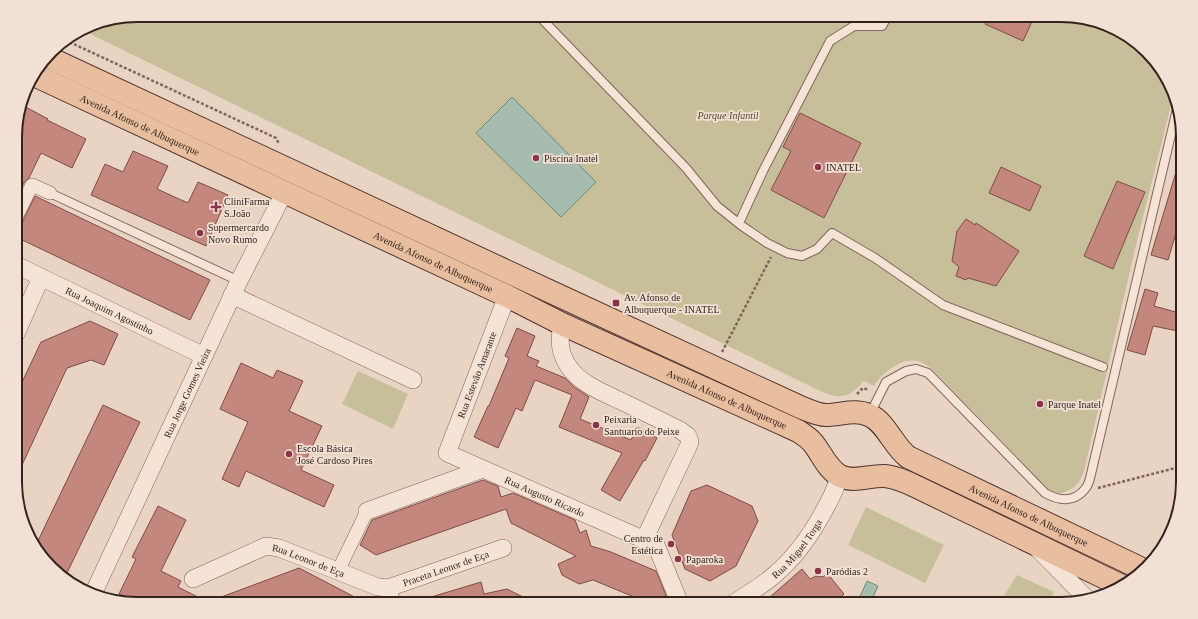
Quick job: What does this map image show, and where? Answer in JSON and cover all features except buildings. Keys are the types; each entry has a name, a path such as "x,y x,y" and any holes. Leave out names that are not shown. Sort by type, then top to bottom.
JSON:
{"main road":[{"path":"53,59 800,407 826,415 867,418 887,437 888,446 886,456 881,466 874,473 863,478"},
{"name":"Avenida Afonso de Albuquerque","path":"38,77 507,296 562,324 798,431 813,442 831,469 840,476"},
{"path":"824,460 821,449 822,437 830,422 839,416 867,418"},
{"name":"Avenida Afonso de Albuquerque","path":"867,418 908,457 1138,567"},
{"path":"840,476 851,479 888,476 900,480 1116,583"}],"street":[{"path":"22,206 32,185 50,193"},
{"name":"Rua Jorge Gomes Vieira","path":"95,589 236,288 284,193"},
{"name":"Rua Joaquim Agostinho","path":"22,268 204,356"},
{"path":"22,321 41,278"},
{"path":"236,288 413,380"},
{"name":"Rua Estevão Amarante","path":"447,453 507,296"},
{"path":"562,324 559,343 562,355 569,368 577,376 592,387 680,430 688,436 690,442 688,447 644,540"},
{"name":"Rua Augusto Ricardo","path":"447,453 656,545 677,597"},
{"path":"338,571 367,511 483,469"},
{"name":"Rua Miguel Torga","path":"743,597 772,576 788,562 804,542 828,505 840,476"},
{"path":"1033,543 1083,595"},
{"name":"Rua Leonor de Eça","path":"193,579 266,546 279,548 378,587 388,588"},
{"name":"Praceta Leonor de Eça","path":"388,588 503,548"},
{"path":"388,588 390,597"}],"lane":[{"path":"545,22 686,168 717,206 767,243 787,253 802,256 817,249 832,233 875,258 943,305 1103,367"},
{"path":"739,223 830,42 854,26 882,26 884,22"},
{"path":"867,418 886,382 906,371 916,369 928,373 1046,493 1054,498 1065,500 1077,497 1086,489 1093,467 1175,122"},
{"path":"50,193 236,288"}],"path":[{"path":"720,356 776,247"},
{"path":"1086,489 1093,490 1176,468"}],"green space":[{"name":"Parque Infantil","path":"129,22 1069,22 1098,28 1125,41 1137,51 1157,73 1171,105 1135,249 1084,471 1079,482 1073,488 1065,492 1058,494 1050,491 932,369 921,362 911,361 898,364 882,376 874,386 864,381 855,390 847,395 836,396 825,393 88,33 107,26"},
{"path":"358,371 408,394 393,429 342,404"},
{"path":"866,507 944,545 925,583 848,545"},
{"path":"1017,575 1054,592 1051,597 1003,597"}],"shaded area":[{"name":"Piscina Inatel","path":"512,97 596,182 561,217 476,133"},
{"path":"867,581 878,586 873,597 860,597"}],"place":[{"name":"Piscina Inatel","path":"536,158"},
{"name":"INATEL","path":"818,167"},
{"name":"CliniFarma S.João","path":"216,207"},
{"name":"Supermercardo Novo Rumo","path":"200,233"},
{"name":"Av. Afonso de Albuquerque - INATEL","path":"616,303"},
{"name":"Parque Inatel","path":"1040,404"},
{"name":"Peixaria Santuario do Peixe","path":"596,425"},
{"name":"Escola Básica José Cardoso Pires","path":"289,454"},
{"name":"Centro de Estética","path":"671,544"},
{"name":"Paparoka","path":"678,559"},
{"name":"Paródias 2","path":"818,571"}]}
